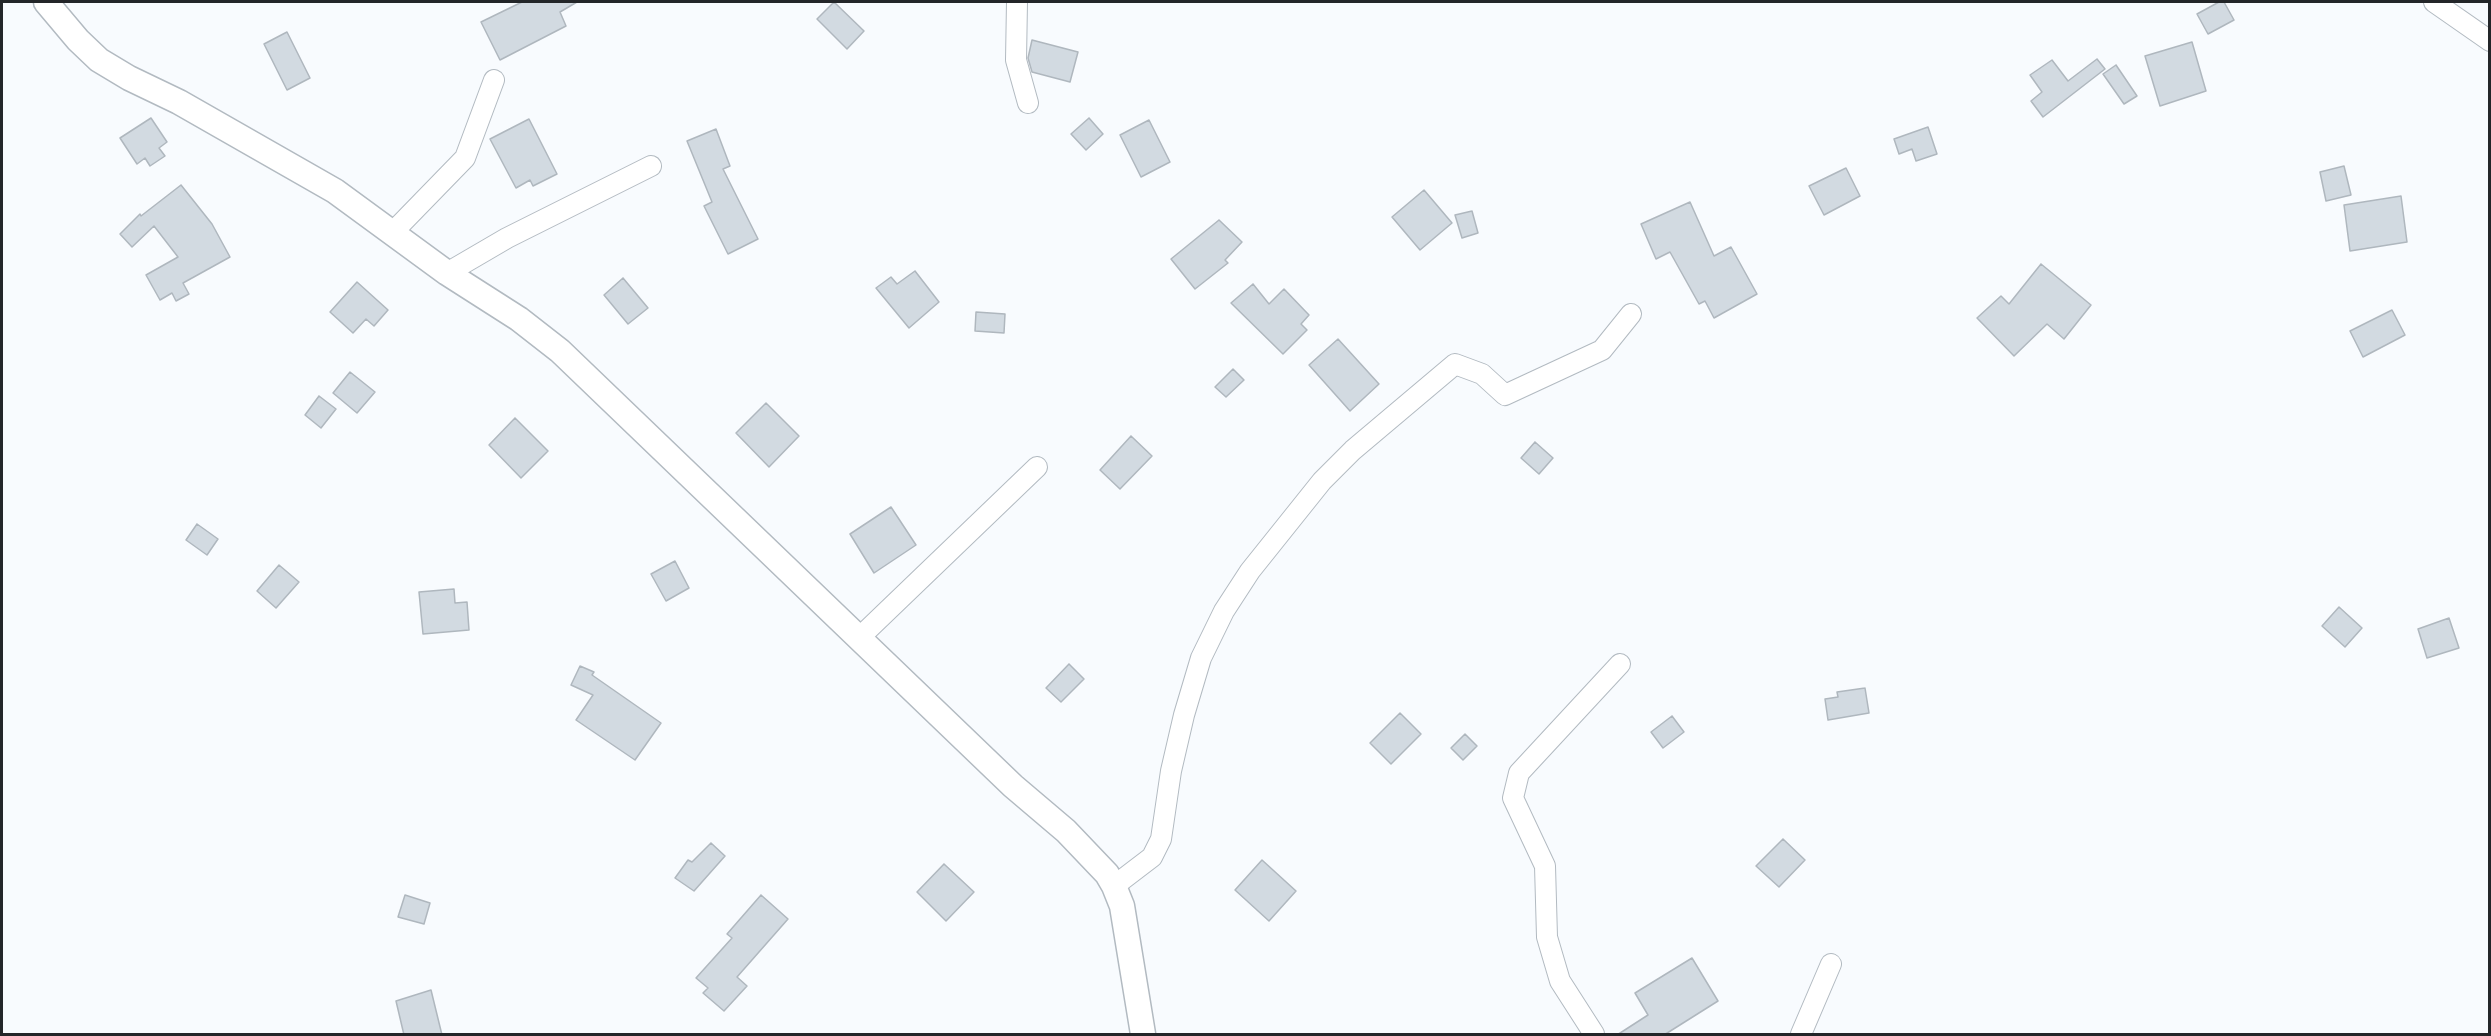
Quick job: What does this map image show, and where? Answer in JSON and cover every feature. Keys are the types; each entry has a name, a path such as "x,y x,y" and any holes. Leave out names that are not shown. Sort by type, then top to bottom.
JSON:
{"street":[{"path":"46,2 78,40 99,60 335,191 447,273 519,319 560,351 1013,786 1073,838 1107,874 1122,906 1143,1035"},
{"path":"1017,2 1016,60 1028,103"},
{"path":"2433,2 2490,41"},
{"path":"393,232 465,158 494,80"},
{"path":"447,273 507,238 651,166"},
{"path":"1114,886 1152,857 1161,839 1171,771 1184,716 1201,658 1224,611 1250,571 1322,481 1353,450 1455,364 1482,374 1505,395 1602,350 1631,314"},
{"path":"859,638 1037,467"},
{"path":"1594,1035 1560,981 1547,937 1545,866 1513,798 1519,772 1620,664"},
{"path":"1801,1035 1831,964"}],"building":[{"path":"522,2 577,2 560,12 566,26 500,60 481,22"},
{"path":"834,2 864,31 847,49 817,19"},
{"path":"2219,2 2224,2 2234,20 2208,34 2197,14"},
{"path":"287,32 310,78 287,90 264,44"},
{"path":"1032,40 1078,52 1070,82 1032,72 1028,58"},
{"path":"2192,42 2206,91 2160,106 2145,56"},
{"path":"2097,59 2105,69 2043,117 2031,101 2042,92 2030,75 2052,60 2068,81"},
{"path":"2116,65 2137,96 2124,104 2103,74"},
{"path":"151,118 167,142 159,148 165,156 150,166 145,158 137,164 120,138"},
{"path":"1089,118 1103,134 1086,150 1071,134"},
{"path":"529,119 557,174 533,186 530,180 516,188 490,139"},
{"path":"1149,120 1170,162 1141,177 1120,135"},
{"path":"1928,127 1937,154 1916,161 1912,149 1899,154 1894,139"},
{"path":"716,129 730,166 723,169 758,239 728,254 704,206 712,202 687,141"},
{"path":"2344,166 2351,195 2326,201 2320,172"},
{"path":"1846,168 1860,196 1824,215 1809,186"},
{"path":"181,185 212,224 230,257 183,283 189,294 176,301 172,293 160,300 146,275 178,257 154,226 132,247 120,234 140,214 141,216"},
{"path":"1424,190 1452,223 1420,250 1392,217"},
{"path":"2401,196 2407,242 2350,251 2344,205"},
{"path":"1690,202 1714,256 1731,247 1757,294 1714,318 1705,301 1699,304 1670,252 1656,259 1641,224"},
{"path":"1472,211 1478,233 1462,238 1455,215"},
{"path":"1219,220 1242,242 1225,260 1228,263 1195,289 1171,259"},
{"path":"2041,264 2091,305 2064,339 2047,324 2014,356 1977,318 2001,296 2009,304"},
{"path":"915,271 939,302 909,328 876,288 891,277 897,284"},
{"path":"623,278 648,308 628,324 604,295"},
{"path":"357,282 388,310 374,326 366,319 353,333 330,312"},
{"path":"1253,284 1269,304 1284,289 1309,315 1301,324 1307,330 1283,354 1231,303"},
{"path":"2392,310 2405,335 2363,357 2350,331"},
{"path":"976,312 1005,314 1004,333 975,331"},
{"path":"1338,339 1379,384 1350,411 1309,365"},
{"path":"1233,369 1244,380 1226,397 1215,387"},
{"path":"350,372 375,392 357,413 333,393"},
{"path":"319,396 336,409 321,428 305,415"},
{"path":"766,403 799,436 769,467 736,433"},
{"path":"515,418 548,451 521,478 489,445"},
{"path":"1131,436 1152,456 1120,489 1100,470"},
{"path":"1535,442 1553,458 1539,474 1521,458"},
{"path":"891,507 916,545 874,573 850,534"},
{"path":"197,524 218,539 207,555 186,540"},
{"path":"675,561 689,588 666,601 651,574"},
{"path":"279,565 299,582 276,608 257,591"},
{"path":"454,589 455,603 467,602 469,630 423,634 419,592"},
{"path":"2339,607 2362,628 2345,647 2322,626"},
{"path":"2449,618 2459,648 2427,658 2418,629"},
{"path":"1069,664 1084,679 1061,702 1046,688"},
{"path":"580,666 594,672 592,675 661,723 635,760 576,720 593,695 571,685"},
{"path":"1865,688 1869,713 1828,720 1825,699 1838,697 1837,692"},
{"path":"1400,713 1421,734 1391,764 1370,743"},
{"path":"1672,716 1684,732 1663,748 1651,732"},
{"path":"1465,734 1477,746 1463,760 1451,748"},
{"path":"1783,839 1805,860 1779,887 1756,866"},
{"path":"711,843 725,856 694,891 675,878 688,860 692,862"},
{"path":"1262,860 1296,891 1269,921 1235,890"},
{"path":"944,864 974,892 946,921 917,892"},
{"path":"405,895 430,903 424,924 398,917"},
{"path":"761,895 788,919 737,977 747,986 724,1011 703,993 708,988 696,978 732,938 727,934"},
{"path":"1692,958 1718,1001 1664,1035 1617,1035 1648,1015 1635,993"},
{"path":"431,990 442,1035 404,1035 396,1001"}]}
